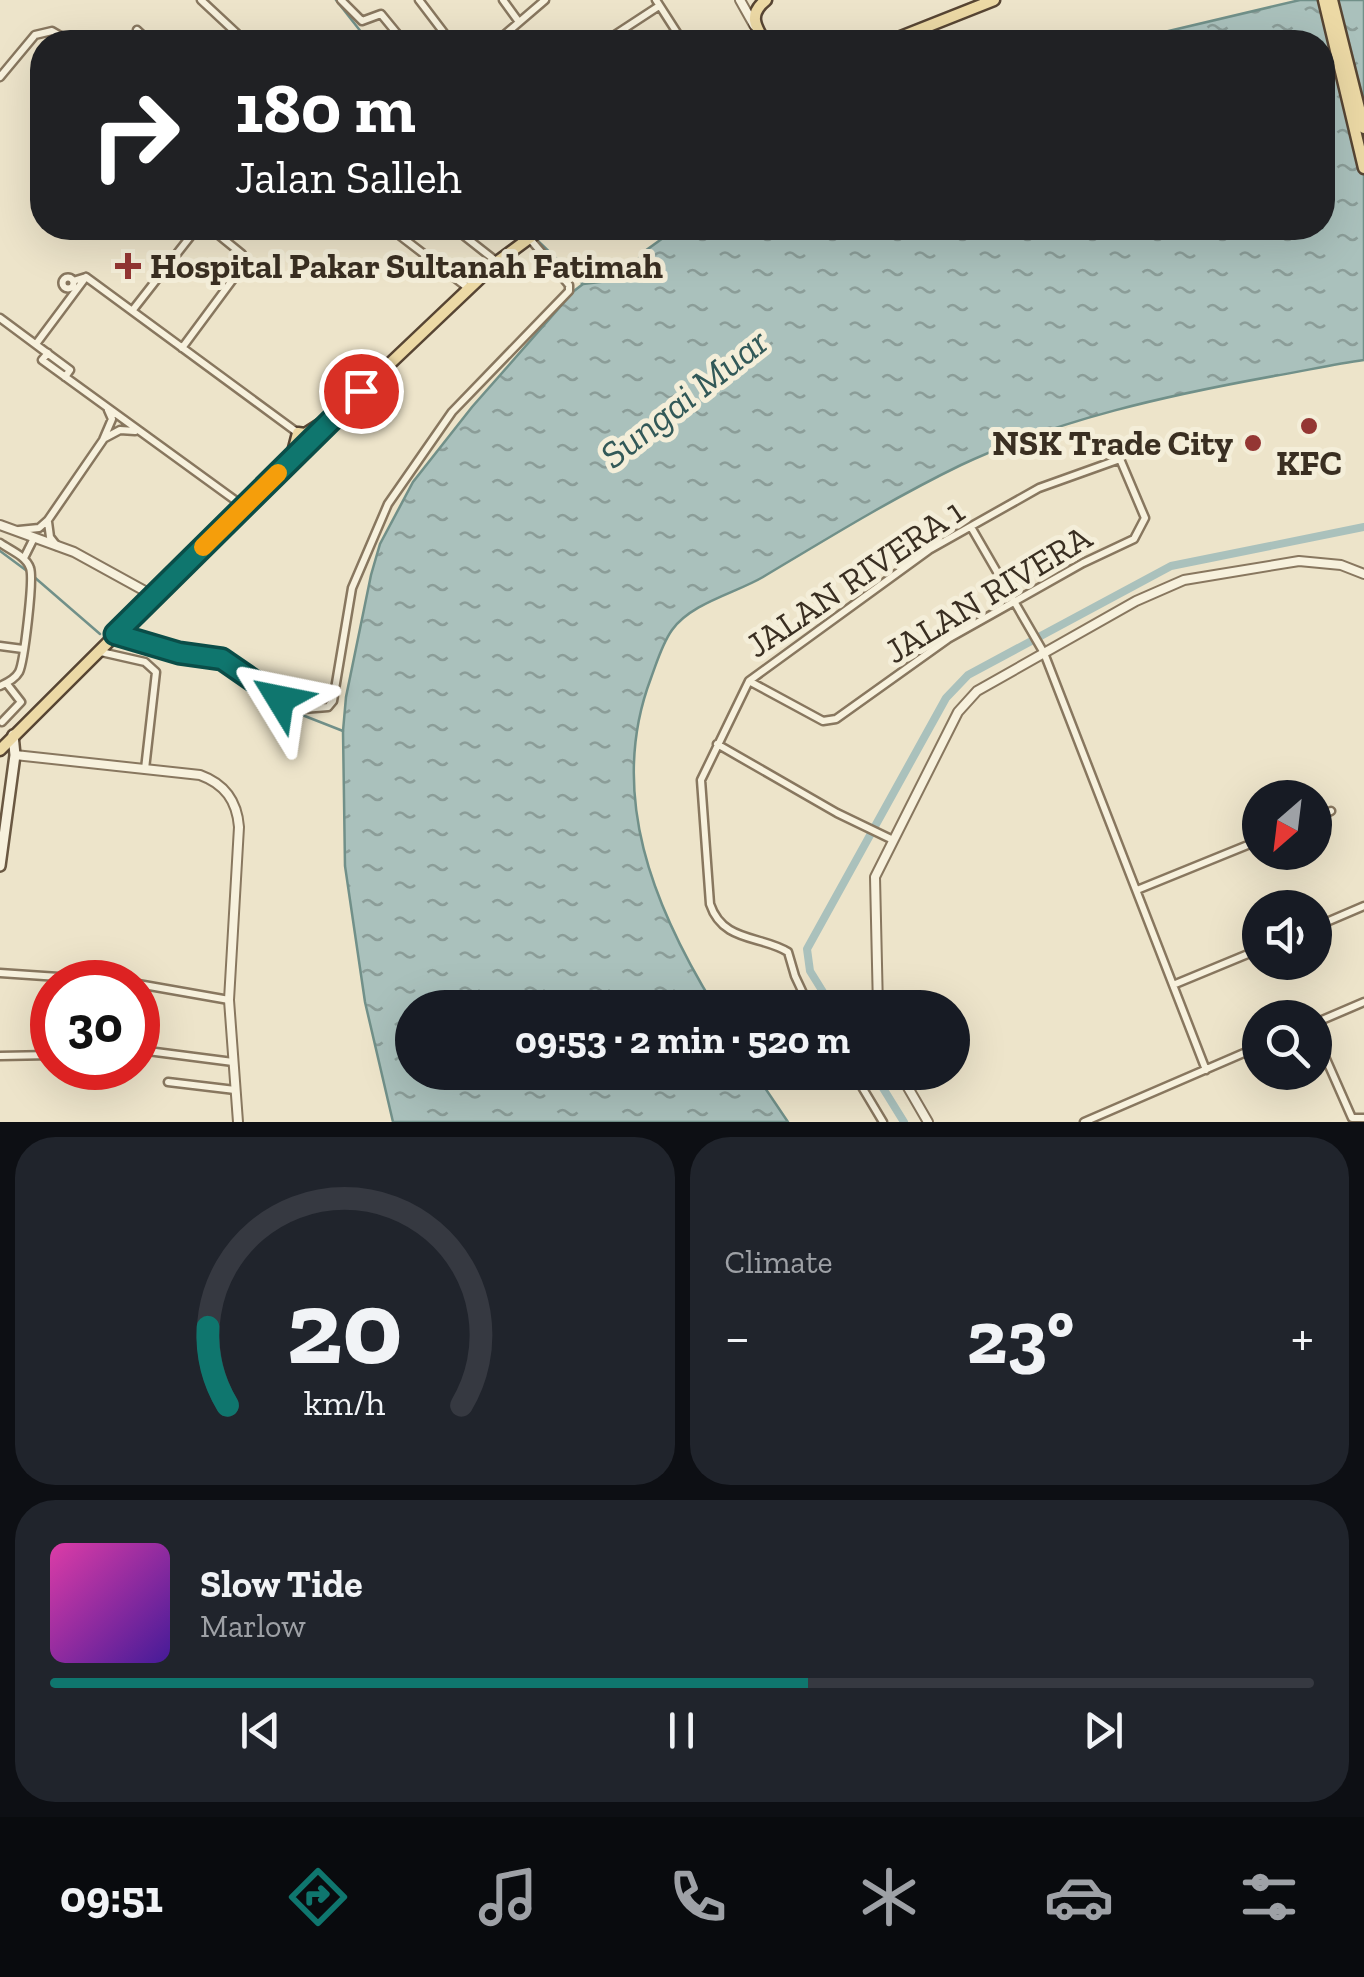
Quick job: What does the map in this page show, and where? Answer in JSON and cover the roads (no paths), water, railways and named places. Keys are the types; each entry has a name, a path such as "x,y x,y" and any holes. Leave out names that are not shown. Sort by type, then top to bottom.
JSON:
{"main road":[{"path":"757,30 755,12 766,0"},
{"path":"917,30 990,0"},
{"path":"1324,0 1331,30"},
{"path":"1332,0 1364,128"},
{"path":"1335,46 1364,168"},
{"path":"0,752 334,417 497,262 527,240"},
{"path":"290,462 298,433 305,434 334,417"},
{"path":"0,864 15,755 13,736"},
{"path":"0,752 15,755"}],"street":[{"path":"201,0 233,30"},
{"path":"340,0 362,21 381,14 394,30"},
{"path":"418,0 442,30"},
{"path":"503,0 520,22"},
{"path":"510,30 545,0"},
{"path":"754,25 741,0 766,0"},
{"path":"620,30 657,3 674,30"},
{"path":"0,77 30,43"},
{"path":"132,312 188,240"},
{"path":"182,348 246,263 242,254 225,240"},
{"path":"406,240 469,289"},
{"path":"469,240 497,262"},
{"path":"115,634 179,653 216,656 280,699 303,709 328,707 333,701 352,588 388,504 447,418 569,291 569,285 532,240"},
{"path":"36,344 73,286 86,278 298,433"},
{"path":"0,318 48,353 42,360 68,373 104,405 244,507"},
{"path":"14,530 31,530 48,520 102,440 112,419 104,405"},
{"path":"102,440 120,430 146,436"},
{"name":"JALAN RIVERA 1","path":"749,682 929,550 1039,488 1120,459 1135,493"},
{"name":"JALAN RIVERA","path":"749,682 827,721 836,718 948,639 1083,563 1134,539 1145,518 1135,493"},
{"path":"48,520 57,546"},
{"path":"0,525 84,556 154,596"},
{"path":"971,527 1042,649 1206,1070"},
{"path":"24,558 34,538"},
{"path":"0,543 24,558 32,580 20,671 3,685 21,702 1,720 13,736"},
{"path":"878,990 876,877 958,712 977,691 1042,649 1184,580 1299,561 1341,566 1364,574"},
{"path":"0,646 23,649"},
{"path":"98,651 144,662 156,672 145,769"},
{"path":"749,682 706,766 700,792 714,914 726,927 788,952 802,990"},
{"path":"717,744 893,840"},
{"path":"15,755 210,778 224,788 235,804 240,826 229,1000 238,1122"},
{"path":"1136,890 1242,847"},
{"path":"1332,919 1364,906"},
{"path":"1173,984 1242,956"},
{"path":"0,974 30,976"},
{"path":"160,988 229,1000"},
{"path":"1332,1016 1364,1002"},
{"path":"160,1053 233,1062"},
{"path":"1084,1122 1242,1054"},
{"path":"0,1056 30,1055"},
{"path":"1332,1074 1348,1111 1355,1120 1364,1118"},
{"path":"168,1082 236,1090"},
{"path":"864,1090 884,1122"},
{"path":"909,1090 928,1122"}],"water":[{"name":"Sungai Muar","path":"1300,0 1364,0 1364,360 1155,400 1036,434 936,478 680,621 665,641 639,721 634,764 636,807 656,890 705,990 395,990 395,1090 766,1090 788,1122 393,1122 365,1002 345,866 346,697 380,544 413,482 472,407 574,291 583,284 608,281 627,272 660,240 1335,240 1335,30 1173,30"}],"waterway":[{"path":"336,0 360,30"},
{"path":"538,241 583,284"},
{"path":"822,990 810,971 807,949 946,698 968,675 1171,566 1364,527"},
{"path":"0,551 27,571"},
{"path":"33,576 100,634"},
{"path":"114,645 221,666 292,711 343,731"},
{"path":"884,1090 904,1122"}],"place":[{"name":"Hospital Pakar Sultanah Fatimah","path":"128,266"},
{"name":"KFC","path":"1309,426"},
{"name":"NSK Trade City","path":"1253,443"}]}
